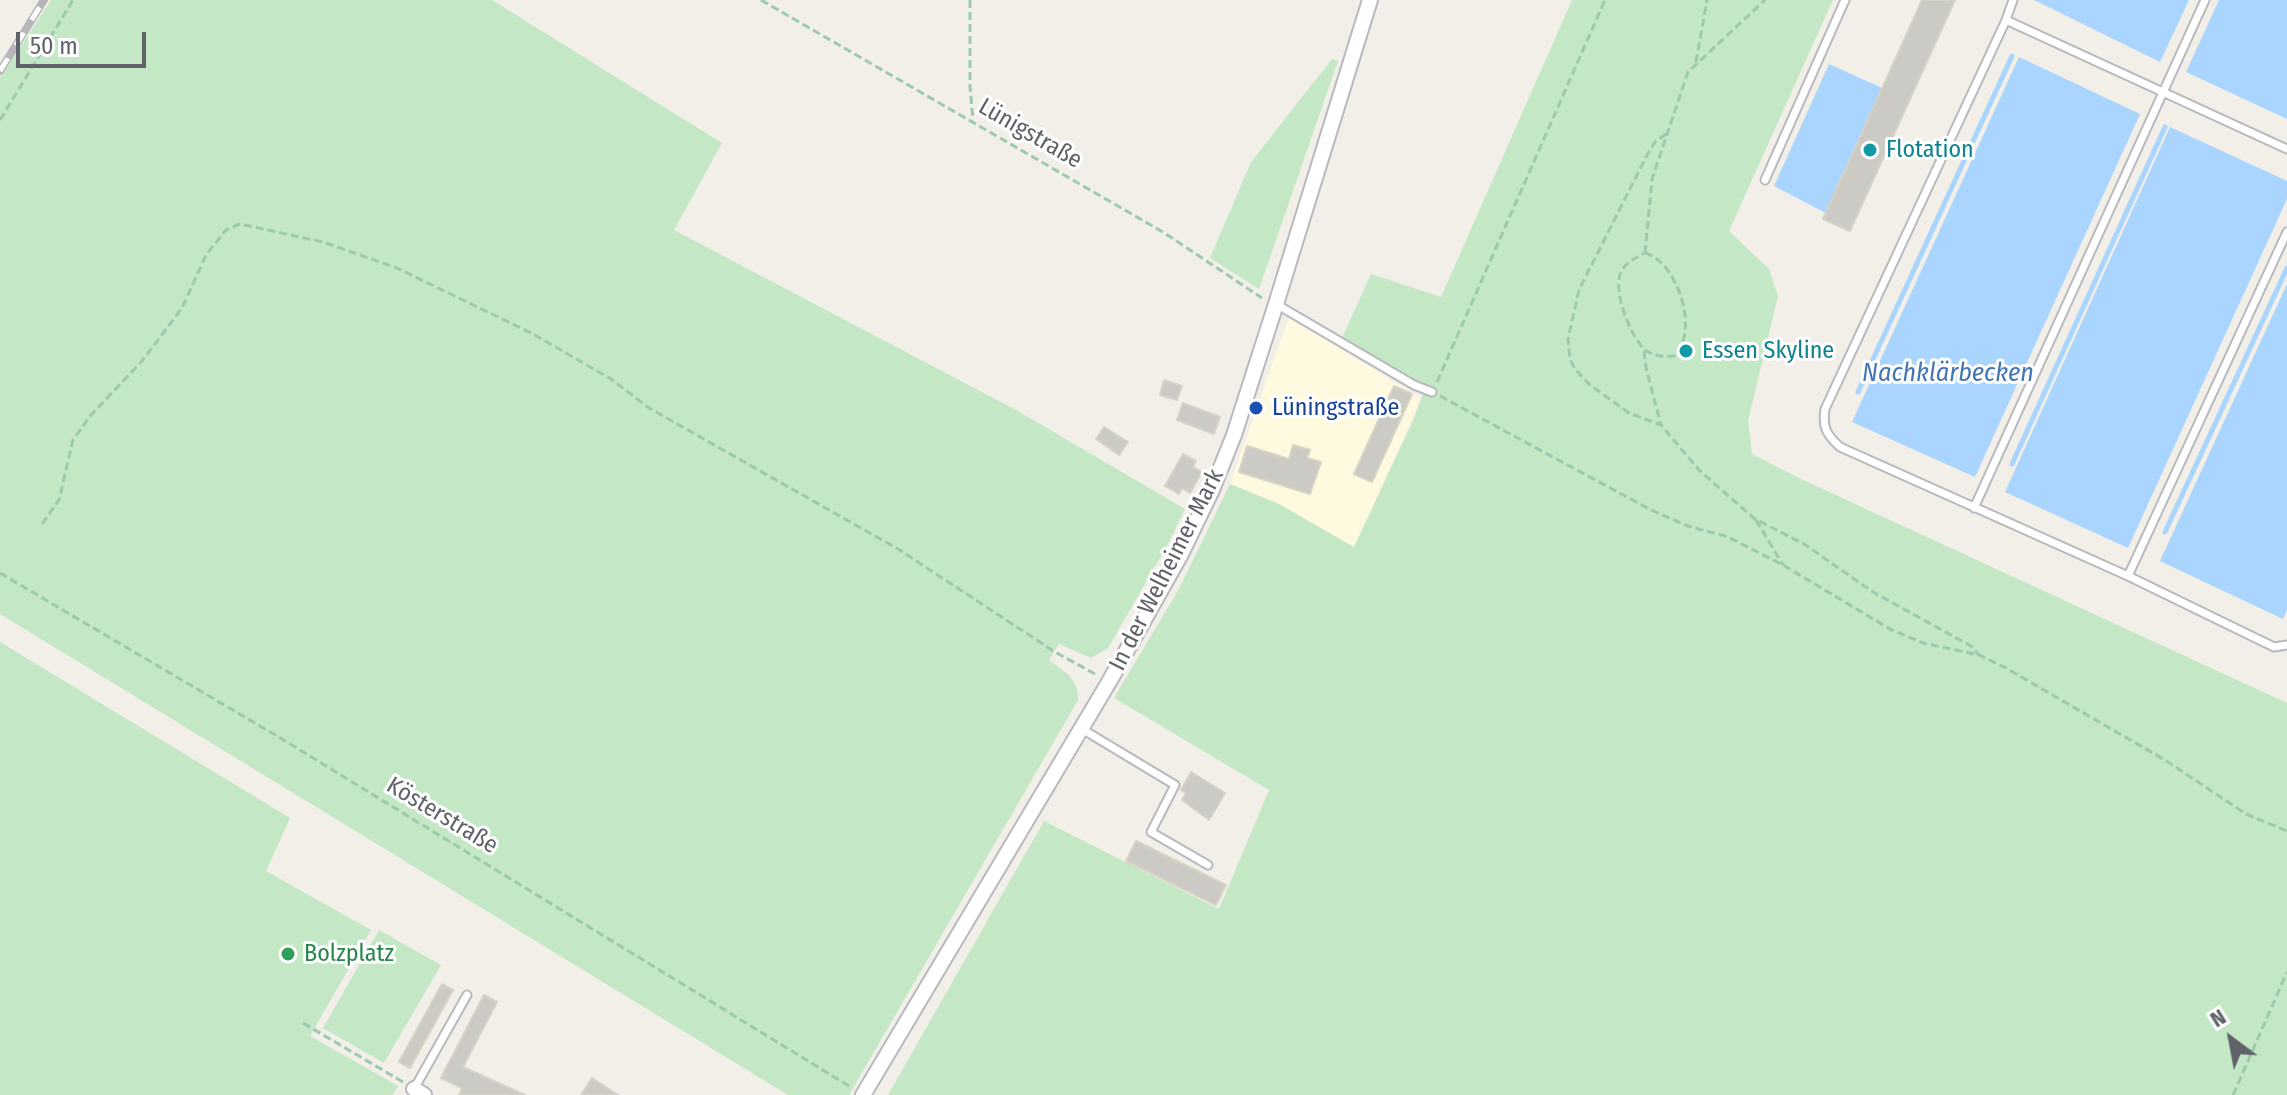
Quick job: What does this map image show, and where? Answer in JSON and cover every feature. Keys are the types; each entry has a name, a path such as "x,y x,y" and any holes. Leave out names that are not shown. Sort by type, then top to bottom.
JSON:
{"street":[{"name":"In der Welheimer Mark","path":"863,1094 1082,729 1181,554 1212,490 1234,435 1370,0"}],"lane":[{"path":"1765,180 1845,0"},
{"path":"2013,0 1825,409 1822,425 1840,447 2128,576 2274,647 2287,645"},
{"path":"1974,508 2205,0"},
{"path":"2006,20 2287,149"},
{"path":"2128,576 2287,232"},
{"path":"1276,304 1414,385 1432,392"},
{"path":"1082,729 1175,785 1151,832 1208,865"},
{"path":"419,1092 467,995"}],"path":[{"path":"0,120 73,0"},
{"name":"Lünigstraße","path":"761,0 1163,232 1255,295 1276,304"},
{"path":"970,0 970,86 974,122"},
{"path":"1605,0 1432,392 1651,510 1688,526 1728,537 1783,565 1906,636 1923,643 1979,655 2165,760 2246,814 2287,831"},
{"path":"1696,62 1707,0"},
{"path":"1645,253 1652,179 1688,72 1765,0"},
{"path":"1661,425 1629,413 1590,385 1570,359 1568,339 1574,305 1585,275 1647,155 1655,142 1666,134"},
{"path":"42,524 59,500 64,468 73,440 91,415 142,361 182,308 206,255 226,230 240,224 256,226 323,242 397,268 533,334 611,379 649,408 898,549 1055,652 1109,682"},
{"path":"1644,349 1664,357 1674,356 1684,343 1687,330 1684,308 1672,278 1653,255 1645,253 1626,265 1619,279 1622,305 1644,349 1661,425 1700,471 1755,519 1827,557 1873,592 1971,646 1979,655"},
{"path":"1755,519 1783,565"},
{"name":"Kösterstraße","path":"0,573 282,739 863,1094"},
{"path":"2233,1095 2287,972"},
{"path":"303,1023 419,1092"}],"shaded area":[{"path":"1289,317 1421,399 1354,548 1279,504 1230,484"}],"green space":[{"path":"51,0 492,0 722,143 674,230 1018,411 1185,509 1108,648 1091,658 1059,644 1049,660 1073,681 1078,700 849,1095 788,1095 0,614 0,78"},
{"path":"1572,0 1833,0 1729,231 1769,269 1778,296 1748,421 1752,454 2287,703 2287,1095 888,1095 1044,821 1219,909 1269,790 1114,698 1179,589 1230,484 1279,504 1354,547 1426,386 1342,338 1371,274 1441,297"},
{"path":"1332,59 1338,61 1259,289 1210,258 1251,162"},
{"path":"0,642 290,818 266,871 371,930 310,1036 398,1086 392,1095 0,1095"},
{"path":"379,930 441,965 384,1063 323,1028"}],"water":[{"path":"2034,0 2189,0 2160,62"},
{"path":"2219,0 2287,0 2287,119 2186,72"},
{"name":"Nachklärbecken","path":"2019,57 2140,114 1975,477 1852,422"},
{"path":"1829,64 1882,88 1826,213 1774,186"},
{"name":"Nachklärbecken","path":"2170,127 2287,181 2287,199 2128,548 2005,492"},
{"path":"2287,284 2287,610 2283,619 2160,561"}],"building":[{"name":"Flotation","path":"1922,0 1955,0 1850,231 1823,219"},
{"path":"1164,380 1182,386 1177,400 1160,395"},
{"path":"1394,386 1412,394 1372,482 1354,474"},
{"path":"1183,403 1220,417 1214,434 1177,420"},
{"path":"1104,427 1128,442 1119,455 1096,439"},
{"path":"1293,445 1310,450 1307,458 1321,462 1310,494 1239,472 1247,446 1289,459"},
{"path":"1183,454 1196,461 1193,467 1202,472 1190,493 1182,488 1179,494 1165,486"},
{"path":"1191,772 1225,793 1209,820 1182,800 1186,793 1181,790"},
{"path":"1136,841 1226,885 1216,905 1126,861"},
{"path":"442,984 453,990 410,1068 399,1062"},
{"path":"484,995 497,1002 463,1067 525,1095 459,1095 462,1088 441,1078"},
{"path":"592,1078 618,1095 581,1095"}],"waterway":[{"path":"1858,392 2012,56"},
{"path":"2012,464 2165,127"},
{"path":"2165,532 2287,268"}],"railway":[{"path":"0,71 44,0"}],"place":[{"name":"Flotation","path":"1870,150"},
{"name":"Essen Skyline","path":"1686,351"},
{"name":"Lüningstraße","path":"1256,408"},
{"name":"Bolzplatz","path":"288,954"}]}
